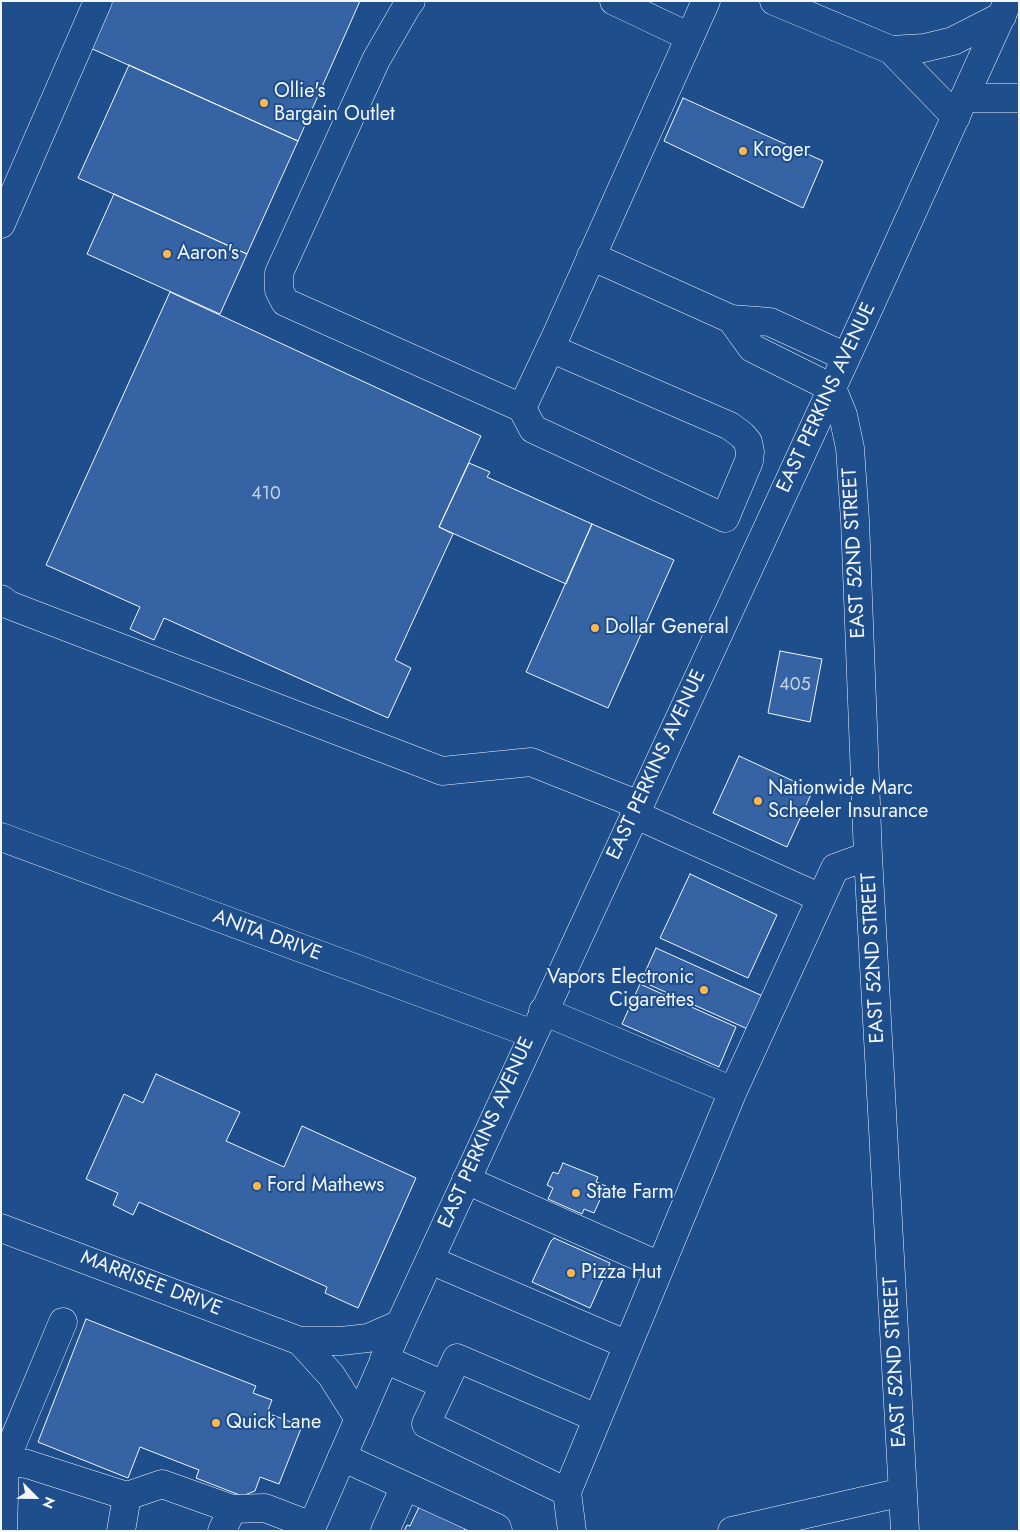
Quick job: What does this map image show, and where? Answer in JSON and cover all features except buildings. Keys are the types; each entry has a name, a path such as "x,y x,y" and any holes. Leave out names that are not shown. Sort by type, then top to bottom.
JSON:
{"street":[{"path":"1,224 98,1"},
{"path":"411,1 406,6 376,60 279,273 279,290 286,302 522,408 533,429 726,518 749,461 748,442 742,435 730,426 550,348"},
{"path":"614,1 690,37"},
{"path":"522,408 706,1"},
{"path":"774,1 891,50 960,108 1019,98"},
{"path":"891,50 924,48 953,42 1005,8"},
{"name":"EAST PERKINS AVENUE","path":"311,1528 384,1359 832,388 1005,8"},
{"path":"591,256 731,319 770,322 846,357"},
{"path":"731,319 752,348 832,388"},
{"name":"EAST 52ND STREET","path":"832,388 843,414 850,448 855,520 868,856 905,1531"},
{"path":"1,599 9,606 442,770 531,762 821,898"},
{"name":"ANITA DRIVE","path":"1,837 733,1090"},
{"path":"572,1531 567,1492 733,1090 835,868 868,856"},
{"path":"466,1180 660,1266"},
{"name":"MARRISEE DRIVE","path":"1,1228 300,1341 341,1341 368,1338 400,1324"},
{"path":"430,1260 628,1345"},
{"path":"3,1531 3,1461 63,1322"},
{"name":"MARRISEE DRIVE","path":"300,1341 331,1375 359,1419"},
{"path":"567,1492 426,1424 457,1358 597,1418"},
{"path":"384,1359 444,1385"},
{"path":"342,1457 497,1528 498,1531"},
{"path":"3,1461 27,1464 127,1496 162,1484 227,1520 265,1508 311,1528"},
{"path":"385,1531 405,1486"},
{"path":"732,1531 903,1492"},
{"path":"121,1531 127,1496"}],"place":[{"name":"Ollie's Bargain Outlet","path":"264,103"},
{"name":"Kroger","path":"743,151"},
{"name":"Aaron's","path":"167,254"},
{"name":"Dollar General","path":"595,628"},
{"name":"Nationwide Marc Scheeler Insurance","path":"758,801"},
{"name":"Vapors Electronic Cigarettes","path":"704,990"},
{"name":"Ford Mathews","path":"257,1186"},
{"name":"State Farm","path":"576,1193"},
{"name":"Pizza Hut","path":"571,1273"},
{"name":"Quick Lane","path":"216,1423"}]}
